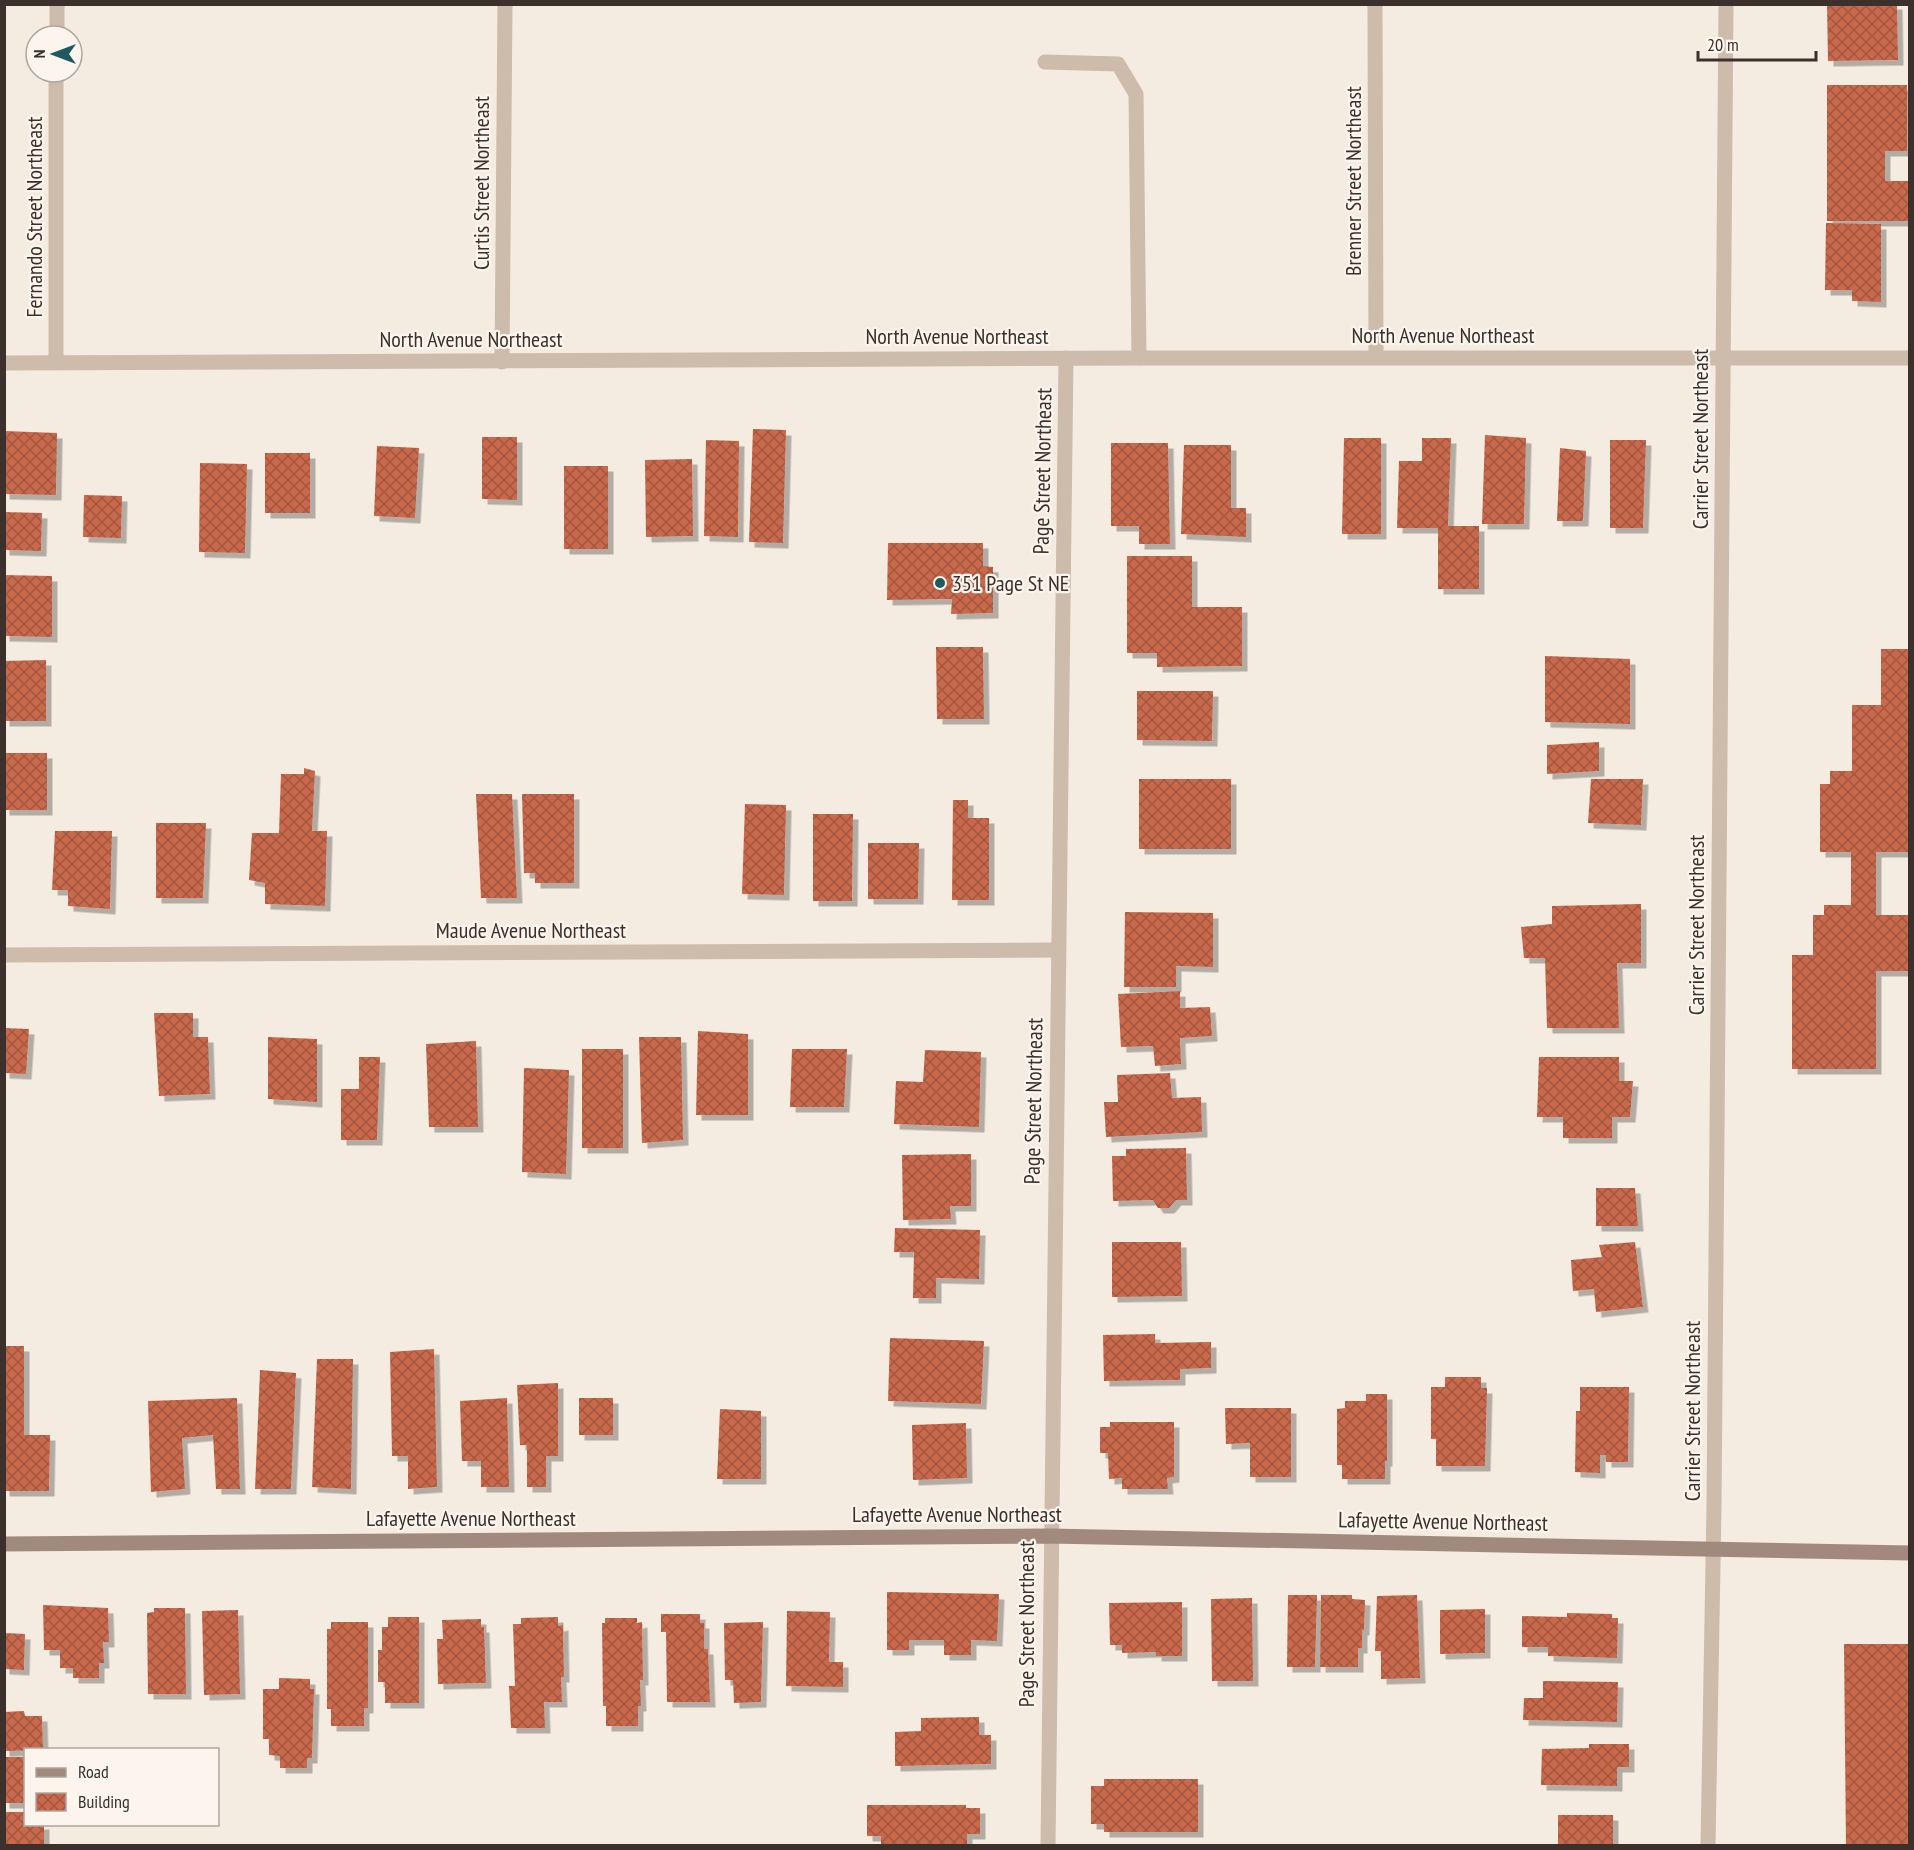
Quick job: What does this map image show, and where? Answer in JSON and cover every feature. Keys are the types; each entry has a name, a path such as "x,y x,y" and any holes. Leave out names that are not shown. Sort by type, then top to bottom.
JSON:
{"street":[{"path":"57,4 57,24"},
{"name":"Curtis Street Northeast","path":"502,362 505,4"},
{"name":"Brenner Street Northeast","path":"1375,4 1376,357"},
{"name":"Carrier Street Northeast","path":"1708,1845 1713,1549 1726,4"},
{"path":"1045,62 1118,64 1136,94 1139,357"},
{"name":"Fernando Street Northeast","path":"56,84 56,362"},
{"name":"North Avenue Northeast","path":"4,363 1139,357 1910,358"},
{"name":"Page Street Northeast","path":"1048,1845 1066,358"},
{"name":"Maude Avenue Northeast","path":"4,955 1058,950"},
{"name":"Lafayette Avenue Northeast","path":"4,1544 1050,1536 1910,1553"}],"building":[{"path":"1827,4 1897,4 1898,60 1828,61"},
{"path":"1827,85 1907,85 1907,151 1885,151 1885,181 1908,181 1908,221 1827,221"},
{"path":"1826,223 1881,224 1881,302 1852,301 1852,290 1825,290"},
{"path":"753,429 786,430 783,543 749,542"},
{"path":"4,431 57,433 56,495 4,494"},
{"path":"1485,435 1526,438 1524,524 1482,524"},
{"path":"482,437 517,437 517,500 482,499"},
{"path":"1344,438 1381,438 1381,534 1342,534"},
{"path":"1422,438 1451,438 1448,526 1479,526 1479,589 1438,589 1438,528 1397,528 1399,461 1422,461"},
{"path":"706,440 739,441 738,537 704,536"},
{"path":"1610,440 1646,440 1643,528 1610,528"},
{"path":"1111,443 1168,443 1170,544 1139,544 1139,526 1111,526"},
{"path":"1184,445 1231,445 1231,508 1246,508 1246,537 1181,534"},
{"path":"377,446 419,448 415,518 374,516"},
{"path":"1560,448 1586,451 1583,521 1557,521"},
{"path":"265,453 310,453 310,513 265,513"},
{"path":"692,459 693,536 646,537 645,460"},
{"path":"200,463 247,464 245,553 199,552"},
{"path":"564,466 608,466 608,549 564,549"},
{"path":"84,495 122,496 121,538 83,537"},
{"path":"4,512 42,513 41,551 4,550"},
{"name":"351 Page St NE","path":"888,543 983,543 983,566 993,567 993,613 951,614 952,599 887,600"},
{"path":"1127,556 1192,556 1192,607 1242,607 1242,666 1157,667 1157,653 1127,653"},
{"path":"4,575 52,576 52,637 4,636"},
{"path":"936,647 983,647 984,719 937,719"},
{"path":"1881,649 1910,649 1910,852 1876,852 1876,915 1910,915 1910,971 1876,971 1876,1069 1792,1069 1792,955 1813,955 1813,915 1824,915 1824,905 1851,905 1851,852 1820,852 1820,784 1830,784 1830,771 1852,771 1852,705 1881,705"},
{"path":"1545,656 1630,659 1630,724 1545,722"},
{"path":"46,660 46,721 4,721 4,661"},
{"path":"1137,691 1213,691 1212,741 1137,740"},
{"path":"1599,742 1599,771 1547,774 1547,745"},
{"path":"4,753 47,753 47,810 4,810"},
{"path":"304,768 315,771 312,831 327,831 325,906 265,904 265,883 249,880 252,833 279,833 281,774 304,774"},
{"path":"1139,779 1231,779 1231,849 1139,849"},
{"path":"1591,779 1643,779 1641,825 1588,823"},
{"path":"476,794 512,794 517,898 481,898"},
{"path":"522,794 574,794 574,883 535,883 535,873 524,873"},
{"path":"953,800 968,800 968,818 989,818 989,900 952,900"},
{"path":"745,804 786,805 784,895 742,894"},
{"path":"813,814 853,814 852,901 813,901"},
{"path":"156,823 206,823 203,898 156,898"},
{"path":"55,831 112,831 110,909 68,906 68,890 52,890"},
{"path":"868,843 919,843 918,899 868,899"},
{"path":"1641,904 1641,963 1617,963 1619,1028 1547,1028 1545,958 1524,958 1521,927 1552,924 1552,906"},
{"path":"1125,912 1213,913 1213,967 1176,966 1176,987 1124,987"},
{"path":"1180,991 1180,1008 1210,1007 1212,1036 1180,1038 1181,1064 1155,1066 1153,1046 1121,1047 1118,994"},
{"path":"154,1013 193,1013 193,1037 208,1037 210,1094 159,1096"},
{"path":"4,1028 29,1029 26,1074 4,1073"},
{"path":"698,1031 748,1034 748,1115 696,1115"},
{"path":"268,1037 317,1039 317,1102 268,1099"},
{"path":"639,1037 681,1037 683,1140 642,1143"},
{"path":"476,1041 478,1127 429,1127 426,1044"},
{"path":"582,1049 623,1049 623,1148 582,1148"},
{"path":"792,1049 847,1049 844,1107 790,1107"},
{"path":"925,1050 981,1052 979,1127 894,1124 896,1081 923,1082"},
{"path":"359,1057 380,1057 377,1140 341,1140 341,1089 359,1089"},
{"path":"1539,1057 1619,1057 1619,1081 1633,1081 1630,1117 1612,1117 1612,1138 1563,1138 1563,1117 1537,1117"},
{"path":"524,1068 569,1070 566,1174 522,1172"},
{"path":"1170,1073 1172,1098 1201,1097 1202,1132 1106,1137 1104,1102 1118,1102 1117,1075"},
{"path":"1186,1148 1187,1200 1176,1200 1169,1208 1158,1208 1153,1200 1113,1201 1112,1156 1126,1156 1126,1149"},
{"path":"971,1154 971,1206 950,1206 951,1219 903,1220 902,1155"},
{"path":"1596,1188 1635,1188 1638,1226 1596,1226"},
{"path":"895,1228 980,1230 979,1279 936,1278 936,1298 913,1298 914,1252 894,1252"},
{"path":"1112,1242 1181,1242 1182,1296 1112,1297"},
{"path":"1635,1242 1643,1307 1596,1312 1594,1289 1573,1291 1571,1260 1602,1257 1599,1245"},
{"path":"1155,1334 1155,1343 1211,1342 1211,1368 1180,1369 1180,1380 1104,1381 1103,1335"},
{"path":"890,1338 984,1341 981,1404 888,1401"},
{"path":"4,1346 24,1346 24,1435 50,1435 49,1491 4,1491"},
{"path":"434,1349 437,1487 408,1489 408,1456 392,1456 390,1352"},
{"path":"317,1359 353,1359 351,1489 312,1487"},
{"path":"260,1370 296,1373 291,1489 255,1489"},
{"path":"1445,1377 1481,1377 1481,1388 1487,1388 1485,1466 1436,1466 1436,1439 1431,1439 1431,1387 1445,1387"},
{"path":"558,1383 558,1456 546,1456 546,1487 527,1487 527,1445 520,1445 517,1385"},
{"path":"1580,1387 1629,1387 1628,1462 1606,1462 1606,1455 1600,1455 1600,1473 1575,1472 1576,1411 1580,1411"},
{"path":"1366,1394 1387,1394 1385,1479 1342,1479 1342,1465 1337,1465 1337,1409 1345,1408 1345,1401 1366,1401"},
{"path":"237,1398 240,1489 216,1489 213,1435 182,1438 185,1489 151,1492 148,1401"},
{"path":"507,1398 509,1487 481,1487 481,1461 462,1461 460,1401"},
{"path":"579,1398 613,1398 613,1435 579,1435"},
{"path":"1225,1408 1291,1408 1291,1477 1250,1477 1250,1443 1226,1444"},
{"path":"720,1409 761,1411 761,1479 717,1479"},
{"path":"1110,1422 1174,1422 1174,1477 1167,1478 1168,1489 1122,1489 1122,1478 1109,1479 1108,1453 1100,1453 1100,1427 1110,1427"},
{"path":"966,1423 967,1478 913,1480 912,1425"},
{"path":"887,1592 999,1594 997,1641 971,1640 971,1655 944,1655 944,1640 909,1640 909,1650 887,1650"},
{"path":"1288,1595 1317,1595 1315,1667 1287,1667"},
{"path":"1321,1595 1352,1595 1352,1599 1365,1600 1364,1630 1362,1630 1362,1648 1358,1648 1358,1667 1320,1667"},
{"path":"1417,1595 1420,1678 1381,1679 1381,1651 1375,1651 1377,1596"},
{"path":"1252,1598 1253,1681 1212,1681 1211,1599"},
{"path":"1182,1602 1182,1656 1156,1656 1156,1652 1122,1653 1122,1645 1110,1645 1109,1603"},
{"path":"43,1605 108,1608 109,1642 103,1642 104,1663 99,1663 99,1678 73,1678 73,1668 60,1668 60,1650 44,1650"},
{"path":"154,1608 185,1608 186,1694 148,1694 147,1613 154,1612"},
{"path":"1485,1609 1485,1653 1440,1654 1440,1610"},
{"path":"238,1610 240,1694 204,1695 202,1611"},
{"path":"787,1611 830,1612 829,1662 843,1662 843,1687 786,1686"},
{"path":"1567,1613 1612,1614 1612,1618 1618,1618 1617,1658 1548,1656 1548,1647 1522,1647 1522,1616 1567,1617"},
{"path":"661,1614 700,1614 700,1623 704,1623 704,1649 708,1649 710,1702 667,1702 666,1632 661,1632"},
{"path":"388,1617 419,1617 419,1703 385,1703 385,1682 378,1682 378,1650 382,1650 382,1627 388,1627"},
{"path":"558,1617 558,1626 563,1625 562,1702 544,1702 545,1728 511,1728 509,1686 515,1686 513,1624 521,1624 521,1618"},
{"path":"605,1618 637,1618 637,1623 642,1622 643,1680 640,1680 641,1706 638,1706 638,1726 606,1726 606,1706 603,1706 602,1623 605,1623"},
{"path":"481,1619 481,1627 484,1627 486,1683 438,1684 437,1639 443,1639 442,1620"},
{"path":"331,1622 368,1622 368,1708 364,1708 364,1726 331,1726 331,1709 327,1709 327,1629 331,1629"},
{"path":"763,1622 761,1702 734,1703 733,1680 725,1680 724,1623"},
{"path":"4,1633 25,1634 24,1670 4,1669"},
{"path":"1844,1644 1910,1644 1910,1846 1846,1846"},
{"path":"279,1678 310,1679 310,1689 314,1689 312,1758 307,1758 307,1768 280,1768 280,1756 269,1755 269,1739 263,1739 263,1689 279,1689"},
{"path":"1543,1681 1618,1682 1617,1722 1523,1720 1524,1698 1543,1698"},
{"path":"24,1711 25,1716 42,1716 43,1748 4,1751 4,1712"},
{"path":"979,1717 979,1735 991,1735 991,1764 895,1766 895,1732 921,1731 921,1718"},
{"path":"1589,1744 1629,1744 1629,1767 1617,1767 1617,1786 1541,1785 1542,1749 1589,1748"},
{"path":"4,1757 24,1757 24,1803 4,1803"},
{"path":"1104,1779 1198,1779 1198,1832 1104,1832 1104,1824 1091,1824 1091,1786 1104,1786"},
{"path":"867,1805 966,1805 966,1808 980,1808 980,1834 967,1834 967,1846 881,1846 881,1836 867,1836"},
{"path":"4,1812 24,1812 24,1826 44,1826 44,1844 4,1844"},
{"path":"1558,1815 1613,1815 1613,1846 1558,1846"}],"place":[{"name":"351 Page St NE","path":"940,583"}]}
